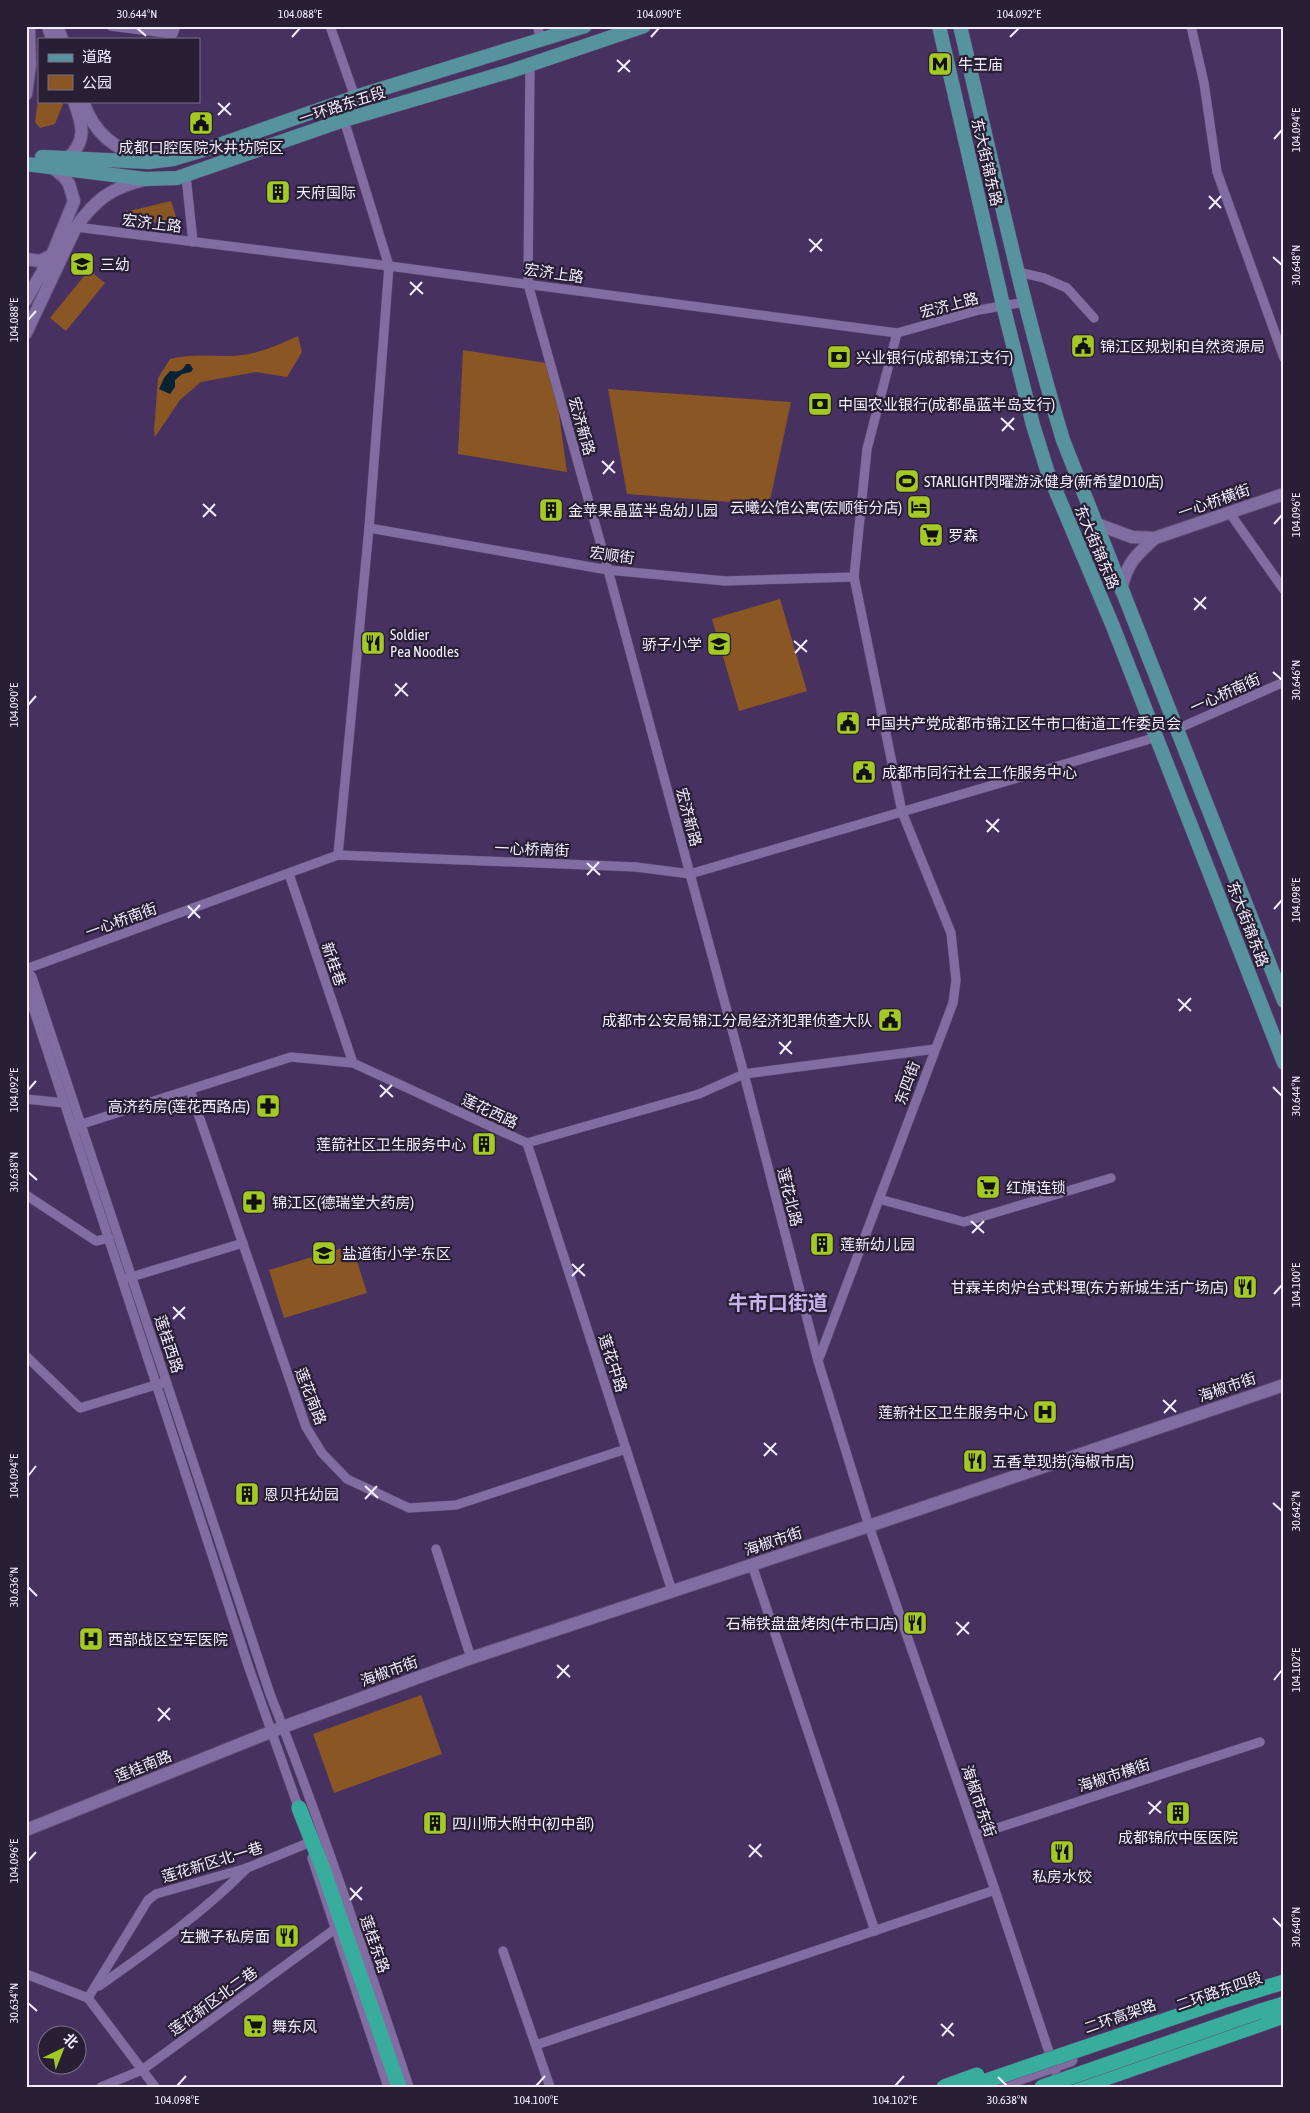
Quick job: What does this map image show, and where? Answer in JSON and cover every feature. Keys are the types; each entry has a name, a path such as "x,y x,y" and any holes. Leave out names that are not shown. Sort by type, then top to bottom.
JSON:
{"highway":[{"path":"299,1808 323,1869 399,2087"},
{"name":"二环高架路","path":"968,2087 1179,2014 1282,1983"},
{"path":"1042,2087 1284,2004"},
{"path":"944,2087 1132,2021 1179,2014"},
{"path":"1080,2087 1284,2014"}],"main road":[{"name":"一环路东五段","path":"49,164 68,158 149,162 184,156 355,97 585,26"},
{"name":"一环路东五段","path":"49,164 144,180 186,176 344,120 530,65 644,26"},
{"name":"东大街锦东路","path":"939,26 1003,305 1033,425 1047,470 1157,737 1284,1063"},
{"name":"东大街锦东路","path":"960,26 1025,302 1060,432 1086,504 1279,977 1284,1001"},
{"path":"26,156 49,164"},
{"path":"26,164 49,164"},
{"path":"1065,513 1086,504"},
{"path":"1102,600 1121,591"}],"street":[{"path":"26,94 30,65 29,26"},
{"path":"48,26 52,38"},
{"path":"57,26 62,38"},
{"path":"111,26 173,34 176,26"},
{"path":"330,26 355,97"},
{"path":"537,26 542,40"},
{"path":"1190,26 1204,83 1217,172 1284,358"},
{"path":"30,65 38,54"},
{"name":"宏济新路","path":"530,65 528,284 690,874"},
{"path":"68,158 78,149 82,139 80,117 74,102"},
{"path":"83,102 92,121 107,140 125,152 149,162"},
{"path":"338,855 369,528 389,266 344,120"},
{"path":"26,300 52,255 74,201 69,184 49,164"},
{"path":"186,176 193,242"},
{"path":"26,333 76,227 86,214 109,193 122,185 144,180"},
{"name":"宏济上路","path":"76,227 897,333 1003,305 1025,302"},
{"path":"26,259 40,261 52,255"},
{"path":"1018,272 1044,278 1067,288 1094,318"},
{"name":"东四街","path":"818,1361 934,1049 953,1003 956,980 951,933 902,812 854,577 867,449 897,333"},
{"name":"一心桥横街","path":"1094,523 1132,538 1154,538 1284,494"},
{"path":"1229,512 1284,590"},
{"name":"宏顺街","path":"369,528 608,570 725,581 854,577"},
{"name":"一心桥横街","path":"1121,591 1124,575 1132,560 1154,538"},
{"name":"一心桥南街","path":"1177,729 1284,682"},
{"name":"一心桥南街","path":"26,969 338,855 636,867 690,874 1157,737"},
{"name":"新桂巷","path":"289,874 353,1064"},
{"name":"莲花北路","path":"690,874 818,1361 869,1526"},
{"name":"莲桂西路","path":"26,969 32,977 77,1126 108,1238 249,1668 278,1729"},
{"name":"莲桂西路","path":"26,986 64,1104 77,1126 132,1277 270,1694 278,1729"},
{"name":"莲花西路","path":"77,1126 291,1057 353,1064 527,1143 699,1094 744,1074 934,1049"},
{"name":"莲花南路","path":"190,1090 306,1427 322,1453 347,1479 409,1508 456,1505 626,1449"},
{"path":"26,1099 64,1104"},
{"name":"莲花中路","path":"527,1143 672,1592"},
{"path":"879,1199 964,1222 1111,1178"},
{"path":"26,1195 96,1241 108,1238"},
{"path":"122,1280 243,1243"},
{"path":"26,1356 80,1408 167,1382"},
{"name":"海椒市街","path":"278,1729 471,1658 869,1526 1284,1385"},
{"name":"海椒市东街","path":"869,1526 1061,2087"},
{"path":"436,1550 471,1658"},
{"path":"752,1565 875,1931"},
{"path":"278,1729 308,1843 388,2087"},
{"name":"莲桂南路","path":"26,1830 278,1729"},
{"name":"莲桂东路","path":"278,1729 335,1868 409,2087"},
{"name":"海椒市横街","path":"976,1835 1260,1742"},
{"name":"莲花新区北一巷","path":"88,1998 148,1900 156,1894 247,1868 308,1843"},
{"path":"94,1989 142,1955 225,1890 247,1868"},
{"path":"536,2045 995,1890"},
{"name":"莲花新区北二巷","path":"101,2087 142,2070 335,1929"},
{"path":"503,1951 550,2087"},
{"path":"26,1974 88,1998 154,2087"},
{"name":"二环路东四段","path":"996,2087 1282,1983"},
{"path":"1065,2087 1271,2015 1284,2014"}],"green space":[{"path":"38,100 38,102 62,102 55,124 40,128 35,122"},
{"path":"171,201 178,223 124,222 125,212"},
{"path":"89,270 105,283 66,331 50,318"},
{"path":"298,336 302,352 287,377 256,372 201,382 180,400 155,437 158,378 170,359 198,355 225,356 250,354"},
{"path":"463,350 552,364 567,472 458,454"},
{"path":"608,389 791,402 769,505 627,494"},
{"path":"780,599 807,691 739,711 712,619"},
{"path":"352,1245 367,1293 284,1318 269,1270"},
{"path":"421,1695 442,1754 334,1793 313,1734"}],"water":[{"path":"186,364 190,364 193,369 191,372 182,374 175,380 175,387 170,394 159,389 170,371 179,371"}],"place":[{"name":"牛王庙","path":"940,64"},
{"name":"成都口腔医院水井坊院区","path":"201,123"},
{"name":"天府国际","path":"278,192"},
{"name":"三幼","path":"82,264"},
{"name":"锦江区规划和自然资源局","path":"1083,346"},
{"name":"兴业银行(成都锦江支行)","path":"839,357"},
{"name":"中国农业银行(成都晶蓝半岛支行)","path":"820,404"},
{"name":"STARLIGHT閃曜游泳健身(新希望D10店)","path":"907,481"},
{"name":"云曦公馆公寓(宏顺街分店)","path":"919,507"},
{"name":"金苹果晶蓝半岛幼儿园","path":"551,510"},
{"name":"罗森","path":"931,535"},
{"name":"Soldier Pea Noodles","path":"373,643"},
{"name":"骄子小学","path":"719,644"},
{"name":"中国共产党成都市锦江区牛市口街道工作委员会","path":"848,723"},
{"name":"成都市同行社会工作服务中心","path":"864,772"},
{"name":"成都市公安局锦江分局经济犯罪侦查大队","path":"890,1020"},
{"name":"高济药房(莲花西路店)","path":"268,1106"},
{"name":"莲箭社区卫生服务中心","path":"484,1144"},
{"name":"红旗连锁","path":"988,1187"},
{"name":"锦江区(德瑞堂大药房)","path":"254,1202"},
{"name":"莲新幼儿园","path":"822,1244"},
{"name":"盐道街小学-东区","path":"324,1253"},
{"name":"甘霖羊肉炉台式料理(东方新城生活广场店)","path":"1245,1287"},
{"name":"莲新社区卫生服务中心","path":"1045,1412"},
{"name":"五香草现捞(海椒市店)","path":"975,1461"},
{"name":"恩贝托幼园","path":"247,1494"},
{"name":"石棉铁盘盘烤肉(牛市口店)","path":"915,1623"},
{"name":"西部战区空军医院","path":"91,1639"},
{"name":"成都锦欣中医医院","path":"1178,1813"},
{"name":"四川师大附中(初中部)","path":"435,1823"},
{"name":"私房水饺","path":"1062,1852"},
{"name":"左撇子私房面","path":"287,1936"},
{"name":"舞东风","path":"255,2026"}],"district":[{"name":"牛市口街道","path":"778,1302"}]}
